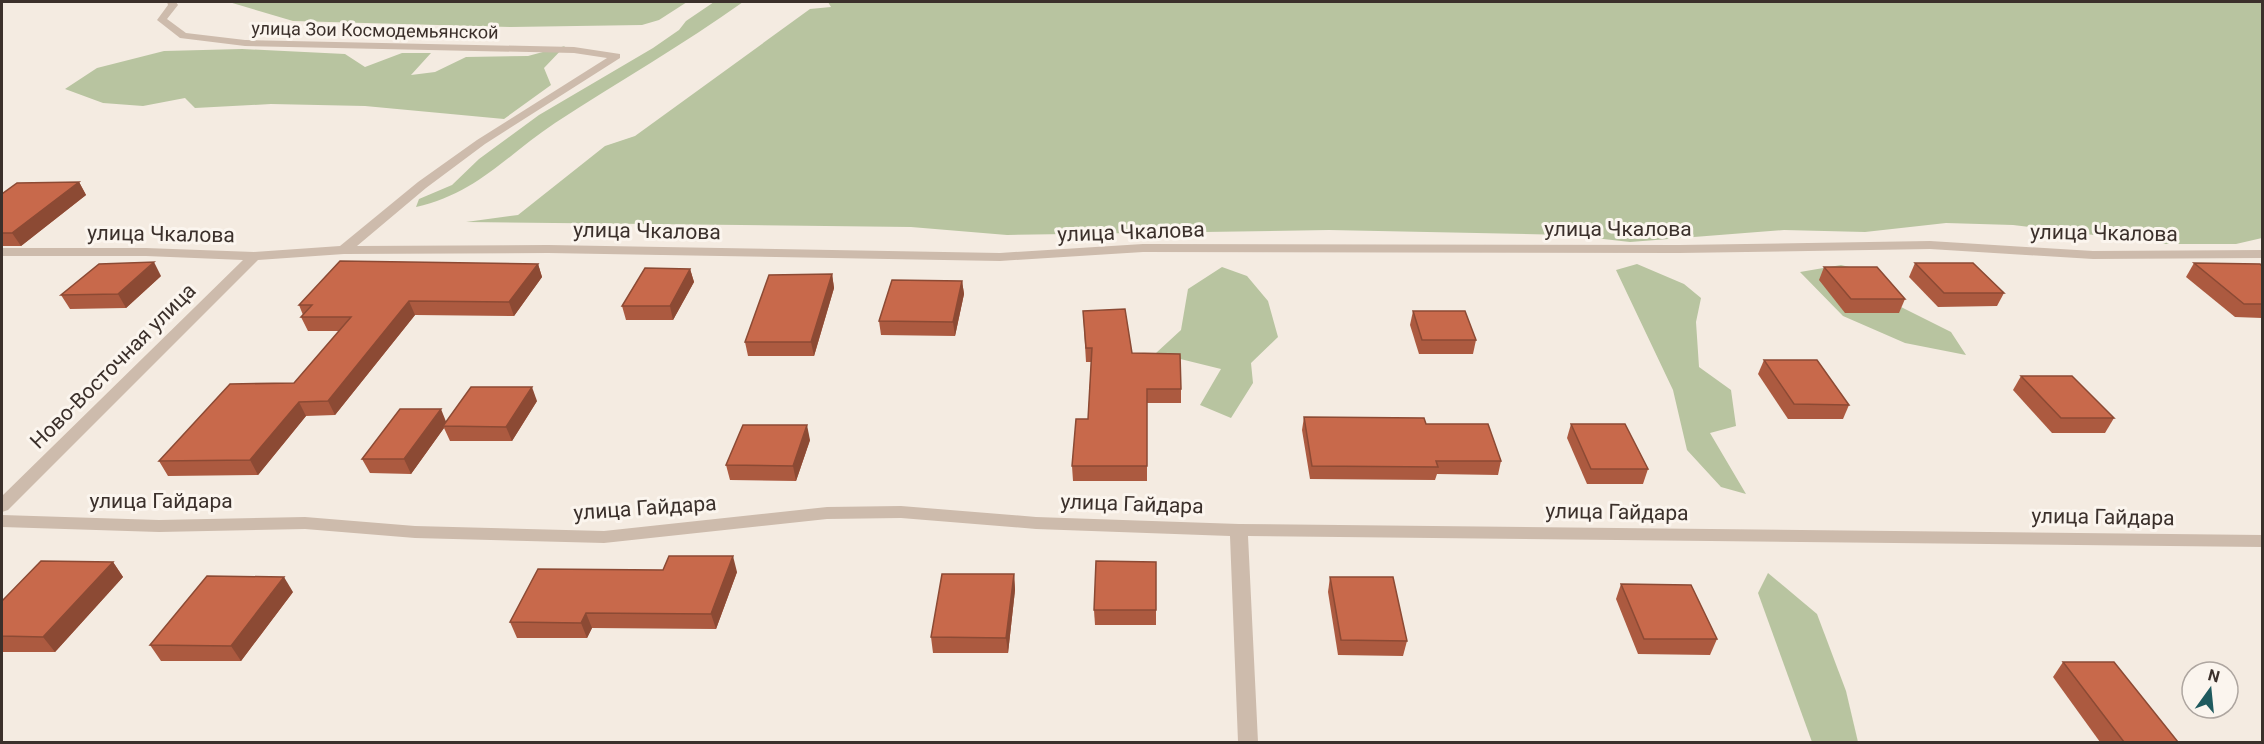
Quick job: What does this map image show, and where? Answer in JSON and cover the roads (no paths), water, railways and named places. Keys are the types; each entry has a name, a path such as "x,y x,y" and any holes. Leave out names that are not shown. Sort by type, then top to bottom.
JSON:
{"street":[{"name":"улица Зои Космодемьянской","path":"172,2 173,5 162,20 183,36 224,41 574,50 616,56 481,142 422,185 344,250"},
{"name":"улица Чкалова","path":"2,252 146,252 254,256 344,250 548,249 1000,257 1143,248 1679,249 1930,245 2093,255 2262,254"},
{"name":"Ново-Восточная улица","path":"2,506 254,256"},
{"name":"улица Гайдара","path":"2,521 159,525 305,523 415,532 604,537 827,513 901,512 1036,523 1239,530 2262,541"},
{"path":"1239,530 1248,742"}]}
